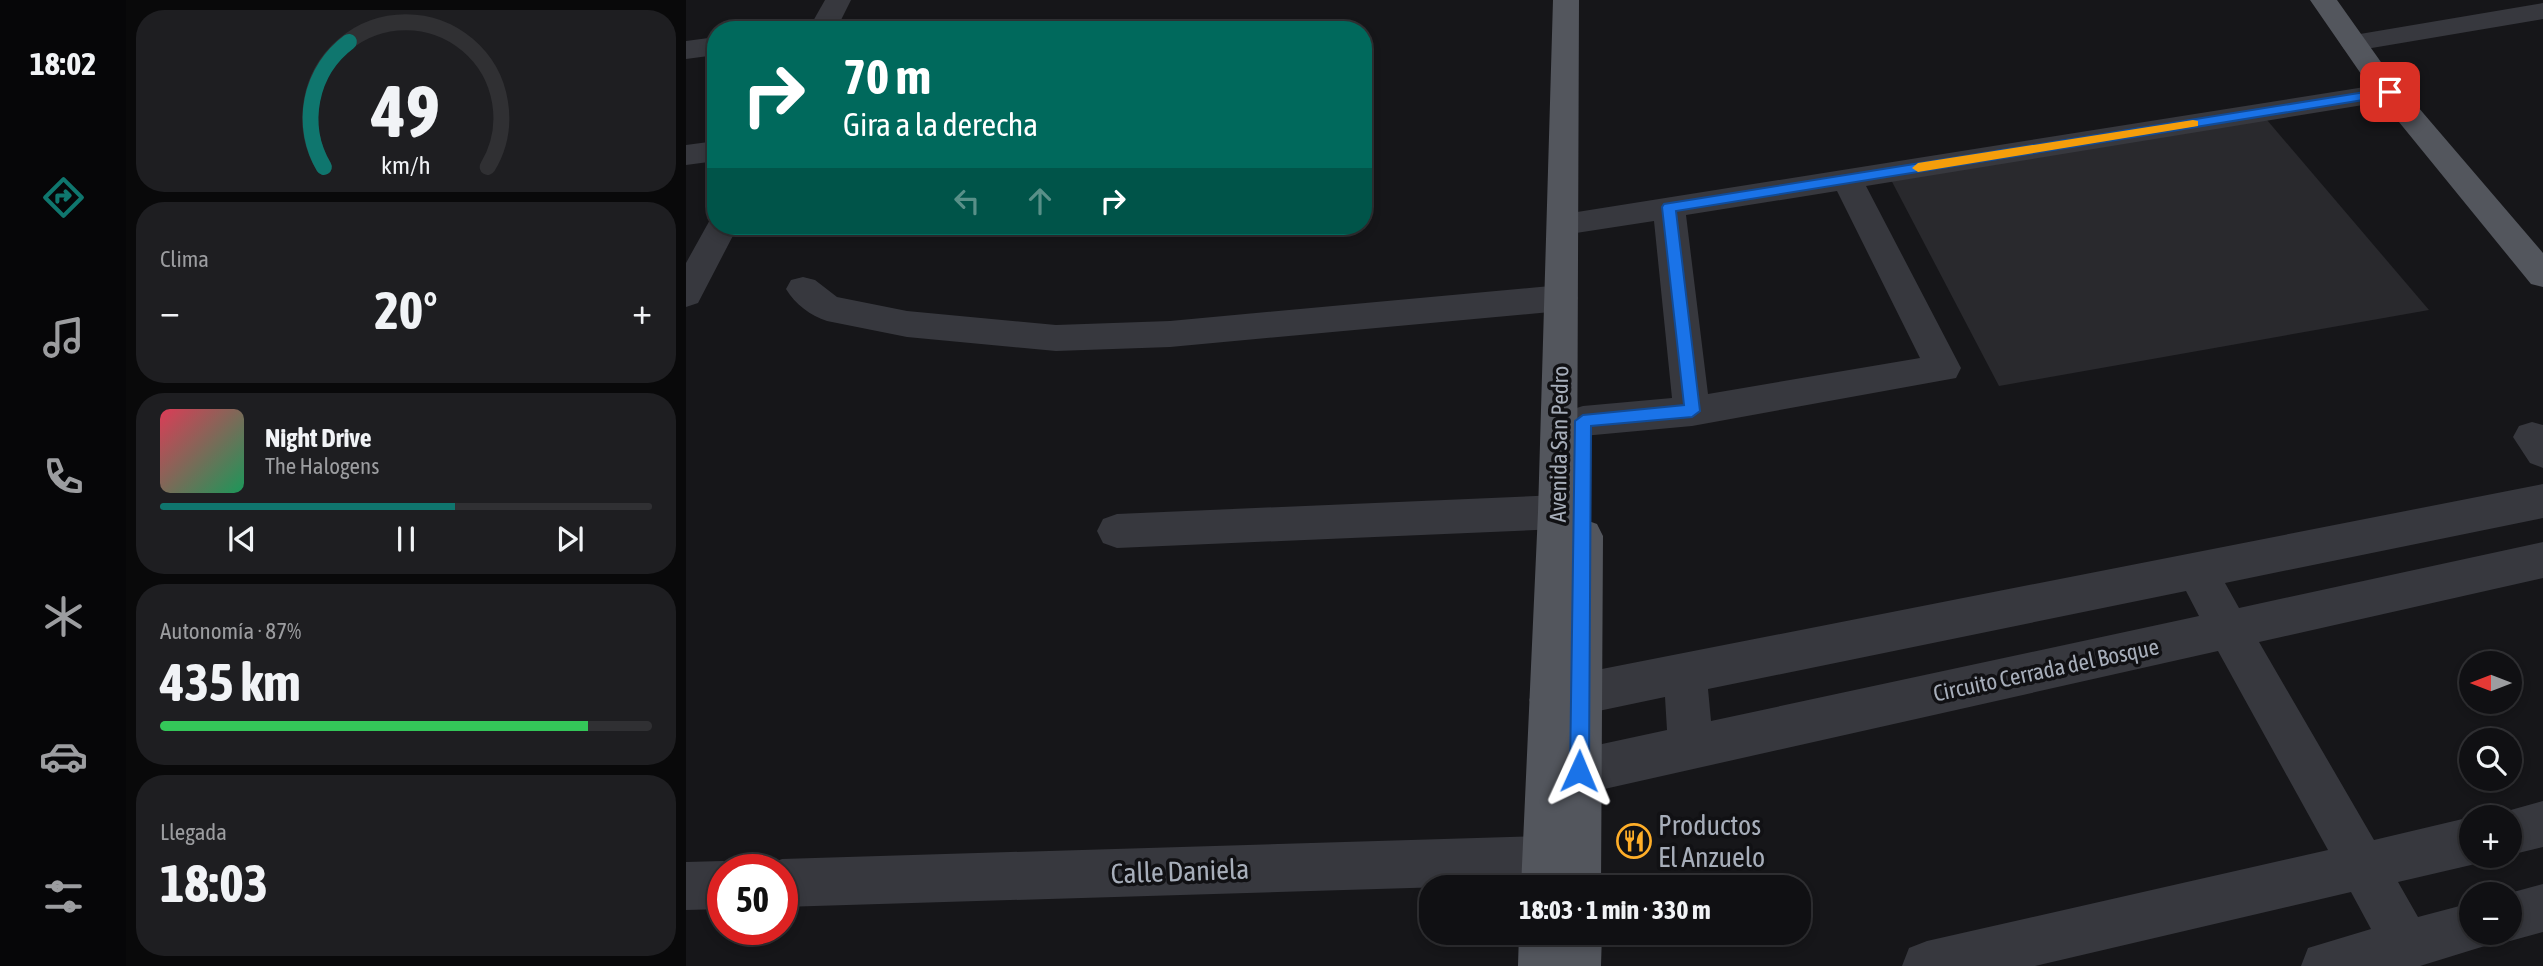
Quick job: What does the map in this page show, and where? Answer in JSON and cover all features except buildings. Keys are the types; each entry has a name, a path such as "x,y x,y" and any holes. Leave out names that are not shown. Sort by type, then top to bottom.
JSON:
{"main road":[{"name":"Avenida San Pedro","path":"1561,873 1566,697 1583,421 1566,0"},
{"name":"Avenida San Pedro","path":"1566,697 1558,512 1562,298 1573,223 1581,0"},
{"path":"2323,0 2390,92 2543,275"},
{"path":"1543,966 1544,945"},
{"path":"1576,966 1577,945"}],"street":[{"path":"827,21 838,0"},
{"path":"2354,43 2543,11"},
{"path":"686,50 707,47"},
{"path":"1573,223 2390,92"},
{"path":"686,155 707,152"},
{"path":"1583,421 1692,411 1943,368 1847,179"},
{"path":"1669,207 1692,411"},
{"path":"686,294 717,235"},
{"path":"803,289 827,308 907,324 1056,338 1170,334 1562,298"},
{"path":"1566,697 2543,501"},
{"path":"1117,531 1558,512"},
{"name":"Circuito Cerrada del Bosque","path":"1564,774 2543,560"},
{"path":"2196,571 2407,944"},
{"path":"1685,674 1691,748"},
{"path":"2522,829 2543,824"},
{"path":"1927,966 2459,844"},
{"name":"Calle Daniela","path":"798,884 1561,873"},
{"path":"686,887 707,886"},
{"path":"2522,914 2543,908"},
{"path":"2326,966 2459,931"}],"slow traffic":[{"path":"1918,168 2193,124"}],"place":[{"name":"Productos El Anzuelo","path":"1634,841"}],"route":[{"path":"1579,771 1583,421 1692,411 1669,207 2390,92"}]}
